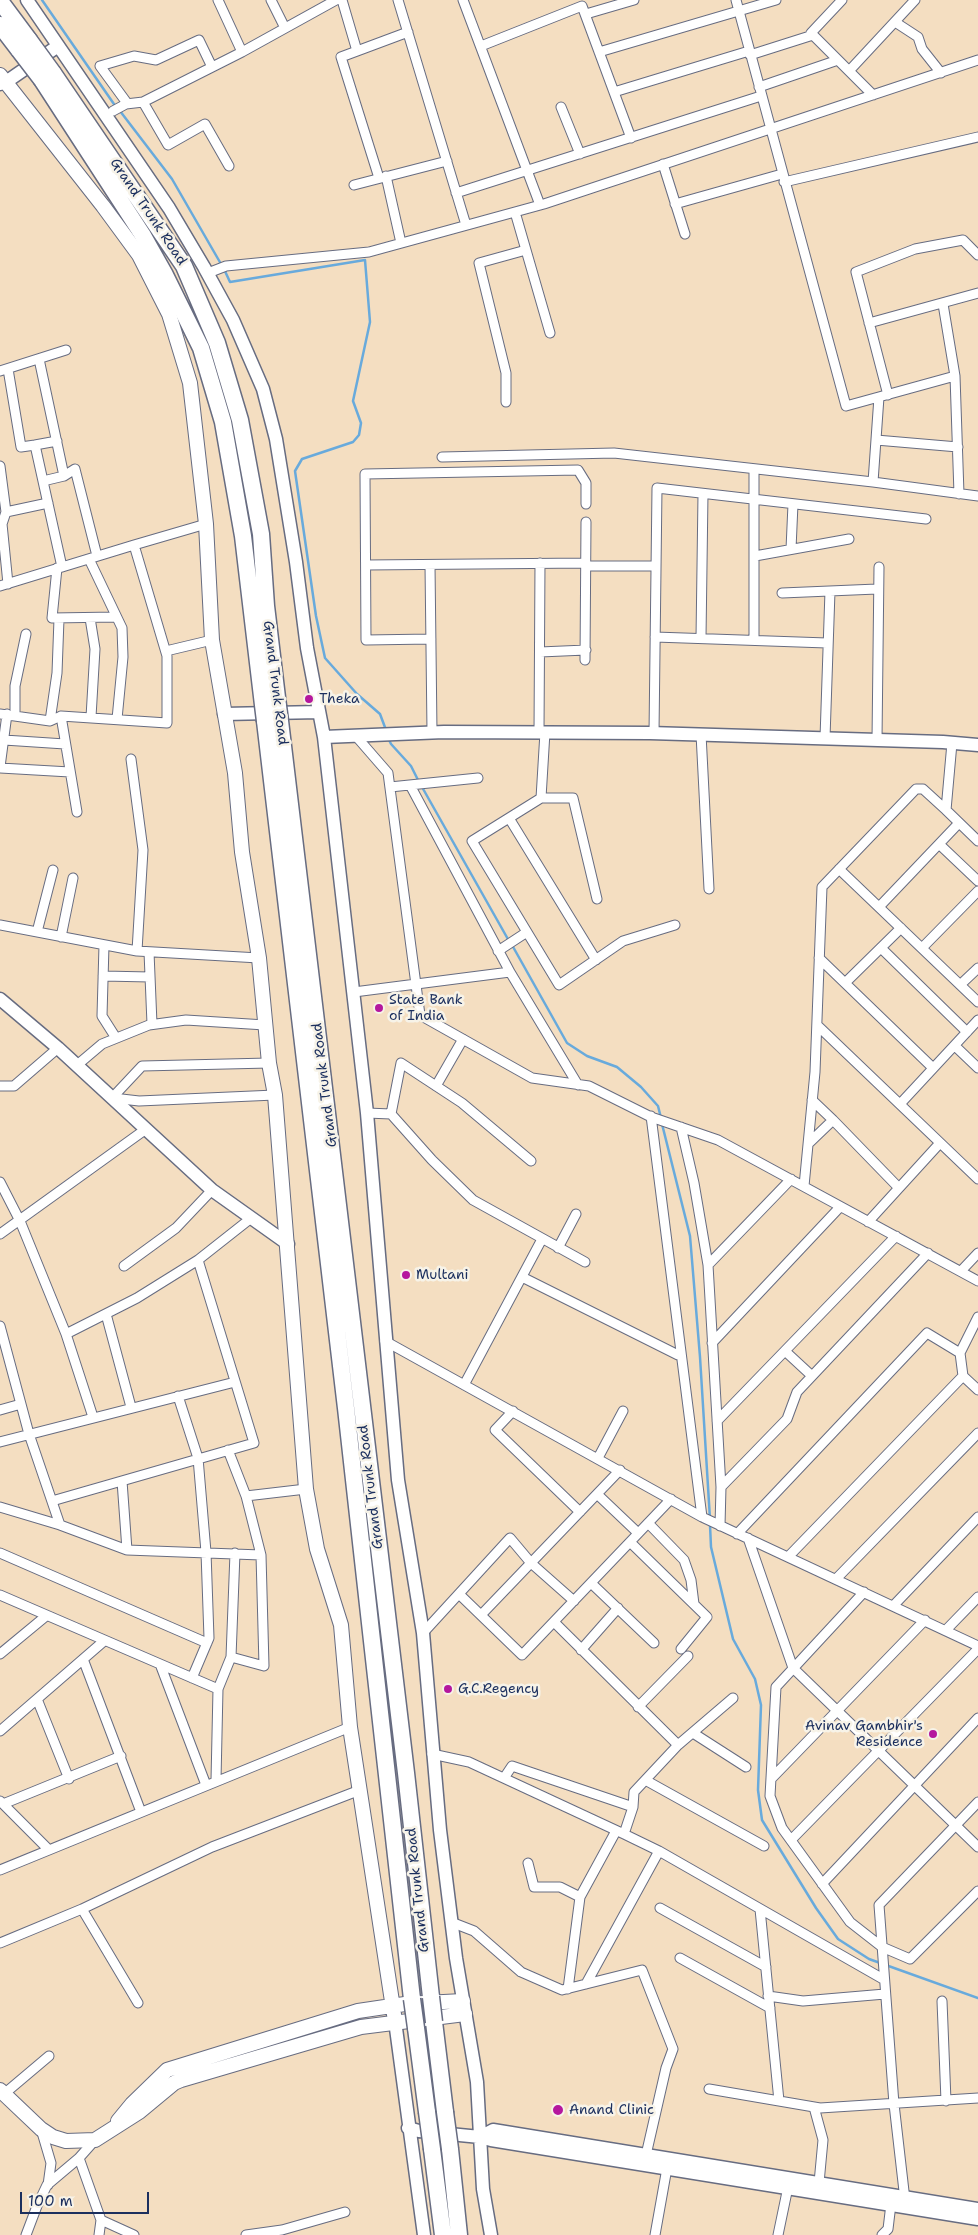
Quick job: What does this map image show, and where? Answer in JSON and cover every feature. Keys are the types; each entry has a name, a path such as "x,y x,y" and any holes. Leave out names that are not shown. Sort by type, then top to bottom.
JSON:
{"highway":[{"name":"Grand Trunk Road","path":"0,1 24,45 47,77 165,275 201,348 223,422 272,713 406,1773 459,2235"},
{"name":"Grand Trunk Road","path":"0,25 24,45"},
{"name":"Grand Trunk Road","path":"272,713 345,1399 412,1999 443,2235"}],"main road":[{"path":"2,80 103,206 139,255 169,314 190,383 206,524 212,640 235,773 242,852 259,958 269,1064 275,1095 306,1489 317,1549 341,1625 350,1727 395,2022"},
{"path":"112,2130 132,2104 167,2070 358,2011 393,2005 464,2008"},
{"path":"2,2092 41,2129 53,2137 66,2140 95,2140 138,2112 174,2083 361,2027 464,2008"}],"street":[{"path":"27,0 212,271 263,389 272,423 296,562 307,648 324,737 367,1113 398,1480 423,1633 432,1754 464,2008 477,2082 483,2189 490,2235"},
{"path":"218,0 242,52"},
{"path":"271,0 285,28"},
{"path":"113,111 126,104 143,102 212,68 336,0"},
{"path":"342,0 357,51"},
{"path":"398,0 466,225"},
{"path":"463,0 482,46 540,205"},
{"path":"586,14 634,0"},
{"path":"736,0 769,128 846,406 955,376"},
{"path":"600,52 776,0"},
{"path":"842,0 811,33 873,95"},
{"path":"849,71 915,0"},
{"path":"482,46 582,6 631,138"},
{"path":"895,22 918,37 922,49 941,73"},
{"path":"401,243 382,177 341,57 408,32"},
{"path":"614,92 813,35"},
{"path":"126,104 100,66 134,56 156,60 199,40 212,68"},
{"path":"2,80 58,46"},
{"path":"456,193 631,138 760,92 838,60"},
{"path":"212,271 226,266 369,252 515,212 978,60"},
{"path":"143,102 168,145 205,124 229,166"},
{"path":"561,107 580,154"},
{"path":"676,204 783,178 978,137"},
{"path":"354,185 446,161"},
{"path":"663,164 685,234"},
{"path":"515,212 550,333"},
{"path":"873,482 876,440 884,396 856,272 915,249 963,240 978,255"},
{"path":"506,402 506,373 479,263 526,250"},
{"path":"869,323 978,293"},
{"path":"943,304 955,376 959,494"},
{"path":"56,441 22,448 4,370 66,350"},
{"path":"39,359 64,476"},
{"path":"876,440 958,446"},
{"path":"35,446 48,503 59,568 52,618 116,617"},
{"path":"442,456 614,453 873,482 978,496"},
{"path":"0,466 6,512 2,524 4,585 134,544 206,524"},
{"path":"43,481 64,476 75,469 93,557 122,628 123,657 117,719"},
{"path":"431,639 366,640 365,474 578,470 586,483 586,504"},
{"path":"754,470 754,640"},
{"path":"654,733 657,488 926,519"},
{"path":"701,638 704,494"},
{"path":"6,512 48,503"},
{"path":"791,549 793,504"},
{"path":"540,652 586,655 586,522"},
{"path":"755,556 849,539"},
{"path":"7,715 50,721 61,716 167,722 166,651 134,544"},
{"path":"366,565 540,563 656,566"},
{"path":"540,563 542,732 540,798"},
{"path":"430,565 432,732"},
{"path":"877,740 877,589 879,567"},
{"path":"782,593 877,589"},
{"path":"825,738 830,591"},
{"path":"50,721 57,672 59,618"},
{"path":"90,618 95,649 91,717"},
{"path":"26,634 7,715 0,766 70,772"},
{"path":"655,637 827,643"},
{"path":"166,651 212,640"},
{"path":"224,714 319,712"},
{"path":"61,716 77,812"},
{"path":"324,737 432,732 654,733 952,742 978,745"},
{"path":"700,734 709,889"},
{"path":"355,736 388,773 420,1016 532,1078 589,1086 654,1117 718,1140 978,1281"},
{"path":"4,740 65,744"},
{"path":"946,810 952,742"},
{"path":"131,759 143,850 137,952"},
{"path":"390,787 478,778"},
{"path":"412,785 501,949 510,972 578,1085"},
{"path":"804,1186 812,1100 822,887 916,789 923,789 978,841"},
{"path":"597,899 573,798 540,798 472,841 559,985 623,941 675,925"},
{"path":"509,818 596,960"},
{"path":"879,907 960,823"},
{"path":"939,844 978,881"},
{"path":"839,869 978,1002"},
{"path":"37,932 52,870"},
{"path":"62,938 73,878"},
{"path":"922,948 978,891"},
{"path":"0,924 137,952 259,958"},
{"path":"845,983 901,928"},
{"path":"501,949 527,932"},
{"path":"104,945 102,1016 116,1038"},
{"path":"881,948 967,1032"},
{"path":"149,952 152,1024"},
{"path":"819,958 934,1068"},
{"path":"960,985 978,968"},
{"path":"354,992 510,972"},
{"path":"103,976 150,977"},
{"path":"0,999 58,1048 212,1190 250,1219 288,1244"},
{"path":"76,1066 102,1044 152,1024 186,1020 265,1025"},
{"path":"900,1104 978,1020"},
{"path":"816,1025 978,1179"},
{"path":"436,1086 462,1039"},
{"path":"954,1046 978,1068"},
{"path":"0,1086 14,1086 58,1048"},
{"path":"391,1114 401,1063 462,1103 531,1162"},
{"path":"112,1098 142,1066 269,1064"},
{"path":"112,1098 139,1101 275,1095"},
{"path":"812,1100 834,1120 899,1188"},
{"path":"367,1113 391,1114 432,1160 473,1200 585,1262"},
{"path":"654,1117 703,1518"},
{"path":"808,1144 834,1120"},
{"path":"681,1127 694,1183 708,1265 721,1487 718,1525"},
{"path":"0,1234 146,1129"},
{"path":"868,1222 940,1143"},
{"path":"708,1265 791,1179"},
{"path":"0,1182 20,1221 66,1334 93,1417"},
{"path":"124,1266 176,1228 212,1190"},
{"path":"712,1343 840,1207"},
{"path":"558,1248 576,1214"},
{"path":"66,1334 137,1298 198,1260 250,1219"},
{"path":"717,1421 896,1236"},
{"path":"464,1385 542,1239"},
{"path":"721,1487 787,1419 797,1392 928,1253"},
{"path":"961,1271 978,1254"},
{"path":"52,1501 254,1443 198,1260"},
{"path":"522,1277 678,1355"},
{"path":"106,1314 131,1407"},
{"path":"978,1317 960,1353 963,1376 978,1390"},
{"path":"0,1326 2,1341 10,1361 29,1434 60,1525"},
{"path":"737,1534 927,1333 960,1353"},
{"path":"386,1341 703,1518 894,1605 978,1648 791,1840"},
{"path":"785,1351 812,1376"},
{"path":"0,1365 10,1361"},
{"path":"788,1556 963,1376"},
{"path":"0,1442 131,1407 235,1382"},
{"path":"178,1396 198,1458 206,1552 210,1638 192,1678"},
{"path":"0,1410 21,1404"},
{"path":"598,1458 623,1411"},
{"path":"513,1412 495,1430 580,1512"},
{"path":"836,1579 978,1433"},
{"path":"228,1450 246,1496 261,1554 264,1666 231,1657"},
{"path":"481,1615 620,1470"},
{"path":"122,1481 127,1550"},
{"path":"246,1496 306,1489"},
{"path":"597,1494 638,1534"},
{"path":"458,1594 522,1655 671,1499"},
{"path":"0,1507 60,1525 127,1550 261,1554"},
{"path":"894,1605 978,1517"},
{"path":"648,1523 684,1560 691,1580 694,1604"},
{"path":"423,1633 510,1538 531,1563 574,1601"},
{"path":"748,1538 794,1668 978,1847"},
{"path":"630,1542 707,1617 684,1652 638,1707"},
{"path":"0,1553 207,1643"},
{"path":"216,1780 218,1689 231,1657 235,1553"},
{"path":"592,1582 654,1643"},
{"path":"864,1592 776,1686 770,1796 782,1828 850,1922 882,1952 910,1959 978,1891"},
{"path":"0,1595 218,1689"},
{"path":"946,1630 978,1597"},
{"path":"581,1650 618,1608"},
{"path":"0,1654 46,1616"},
{"path":"771,1779 925,1620"},
{"path":"554,1622 678,1745"},
{"path":"0,1731 104,1641"},
{"path":"83,1658 141,1812"},
{"path":"160,1664 206,1785"},
{"path":"568,1989 580,1897 633,1808 634,1792 647,1781 678,1745 732,1698"},
{"path":"37,1699 69,1779"},
{"path":"822,1884 978,1718"},
{"path":"0,1870 216,1780 350,1727"},
{"path":"693,1733 746,1767"},
{"path":"432,1754 469,1762 620,1832 883,1976"},
{"path":"48,1849 1,1802 69,1779 121,1756"},
{"path":"504,1778 512,1766 633,1808"},
{"path":"647,1781 764,1846"},
{"path":"0,1943 82,1909 212,1847 360,1790"},
{"path":"905,2202 894,2104 879,1905 978,1802"},
{"path":"586,1984 659,1852"},
{"path":"528,1863 534,1887 560,1887 580,1897"},
{"path":"660,1908 766,1967"},
{"path":"82,1909 138,2003"},
{"path":"760,1909 779,2101"},
{"path":"456,1924 474,1931 521,1972 562,1990 642,1970 673,2049 666,2068 646,2155"},
{"path":"680,1958 770,2008"},
{"path":"768,1996 803,2001 885,1994"},
{"path":"942,2002 946,2101"},
{"path":"395,2022 423,2235"},
{"path":"2,2092 49,2056"},
{"path":"709,2089 814,2107 978,2098"},
{"path":"814,2107 823,2140 819,2183"},
{"path":"408,2128 480,2137 500,2142 891,2204 905,2202 978,2209"},
{"path":"41,2129 51,2163 48,2185"},
{"path":"480,2137 492,2130 819,2183 978,2219"},
{"path":"26,2235 36,2206 48,2185 79,2158 95,2140"},
{"path":"79,2158 101,2220 99,2235"},
{"path":"655,2235 667,2168"},
{"path":"778,2235 788,2188"},
{"path":"882,2235 888,2229 891,2204"},
{"path":"246,2235 282,2230 345,2212"},
{"path":"101,2220 134,2235"}],"waterway":[{"path":"42,0 116,107"},
{"path":"120,111 172,179 221,264"},
{"path":"224,269 230,282 365,260 370,322 353,401 361,423 359,435 353,442 302,459 295,471 316,616 325,658 357,694 380,714 386,730"},
{"path":"388,738 411,766 419,782"},
{"path":"422,787 509,941"},
{"path":"512,945 567,1043 587,1056 617,1067 641,1087 658,1106 661,1118"},
{"path":"662,1124 690,1236 710,1519"},
{"path":"710,1525 711,1547 733,1639 755,1679 761,1705 758,1790 762,1820 816,1908 838,1939 869,1959 978,1998"}],"place":[{"name":"Theka","path":"309,699"},
{"name":"State Bank of India","path":"379,1008"},
{"name":"Multani","path":"406,1275"},
{"name":"G.C.Regency","path":"448,1689"},
{"name":"Avinav Gambhir's Residence","path":"933,1734"},
{"name":"Anand Clinic","path":"558,2110"}]}
